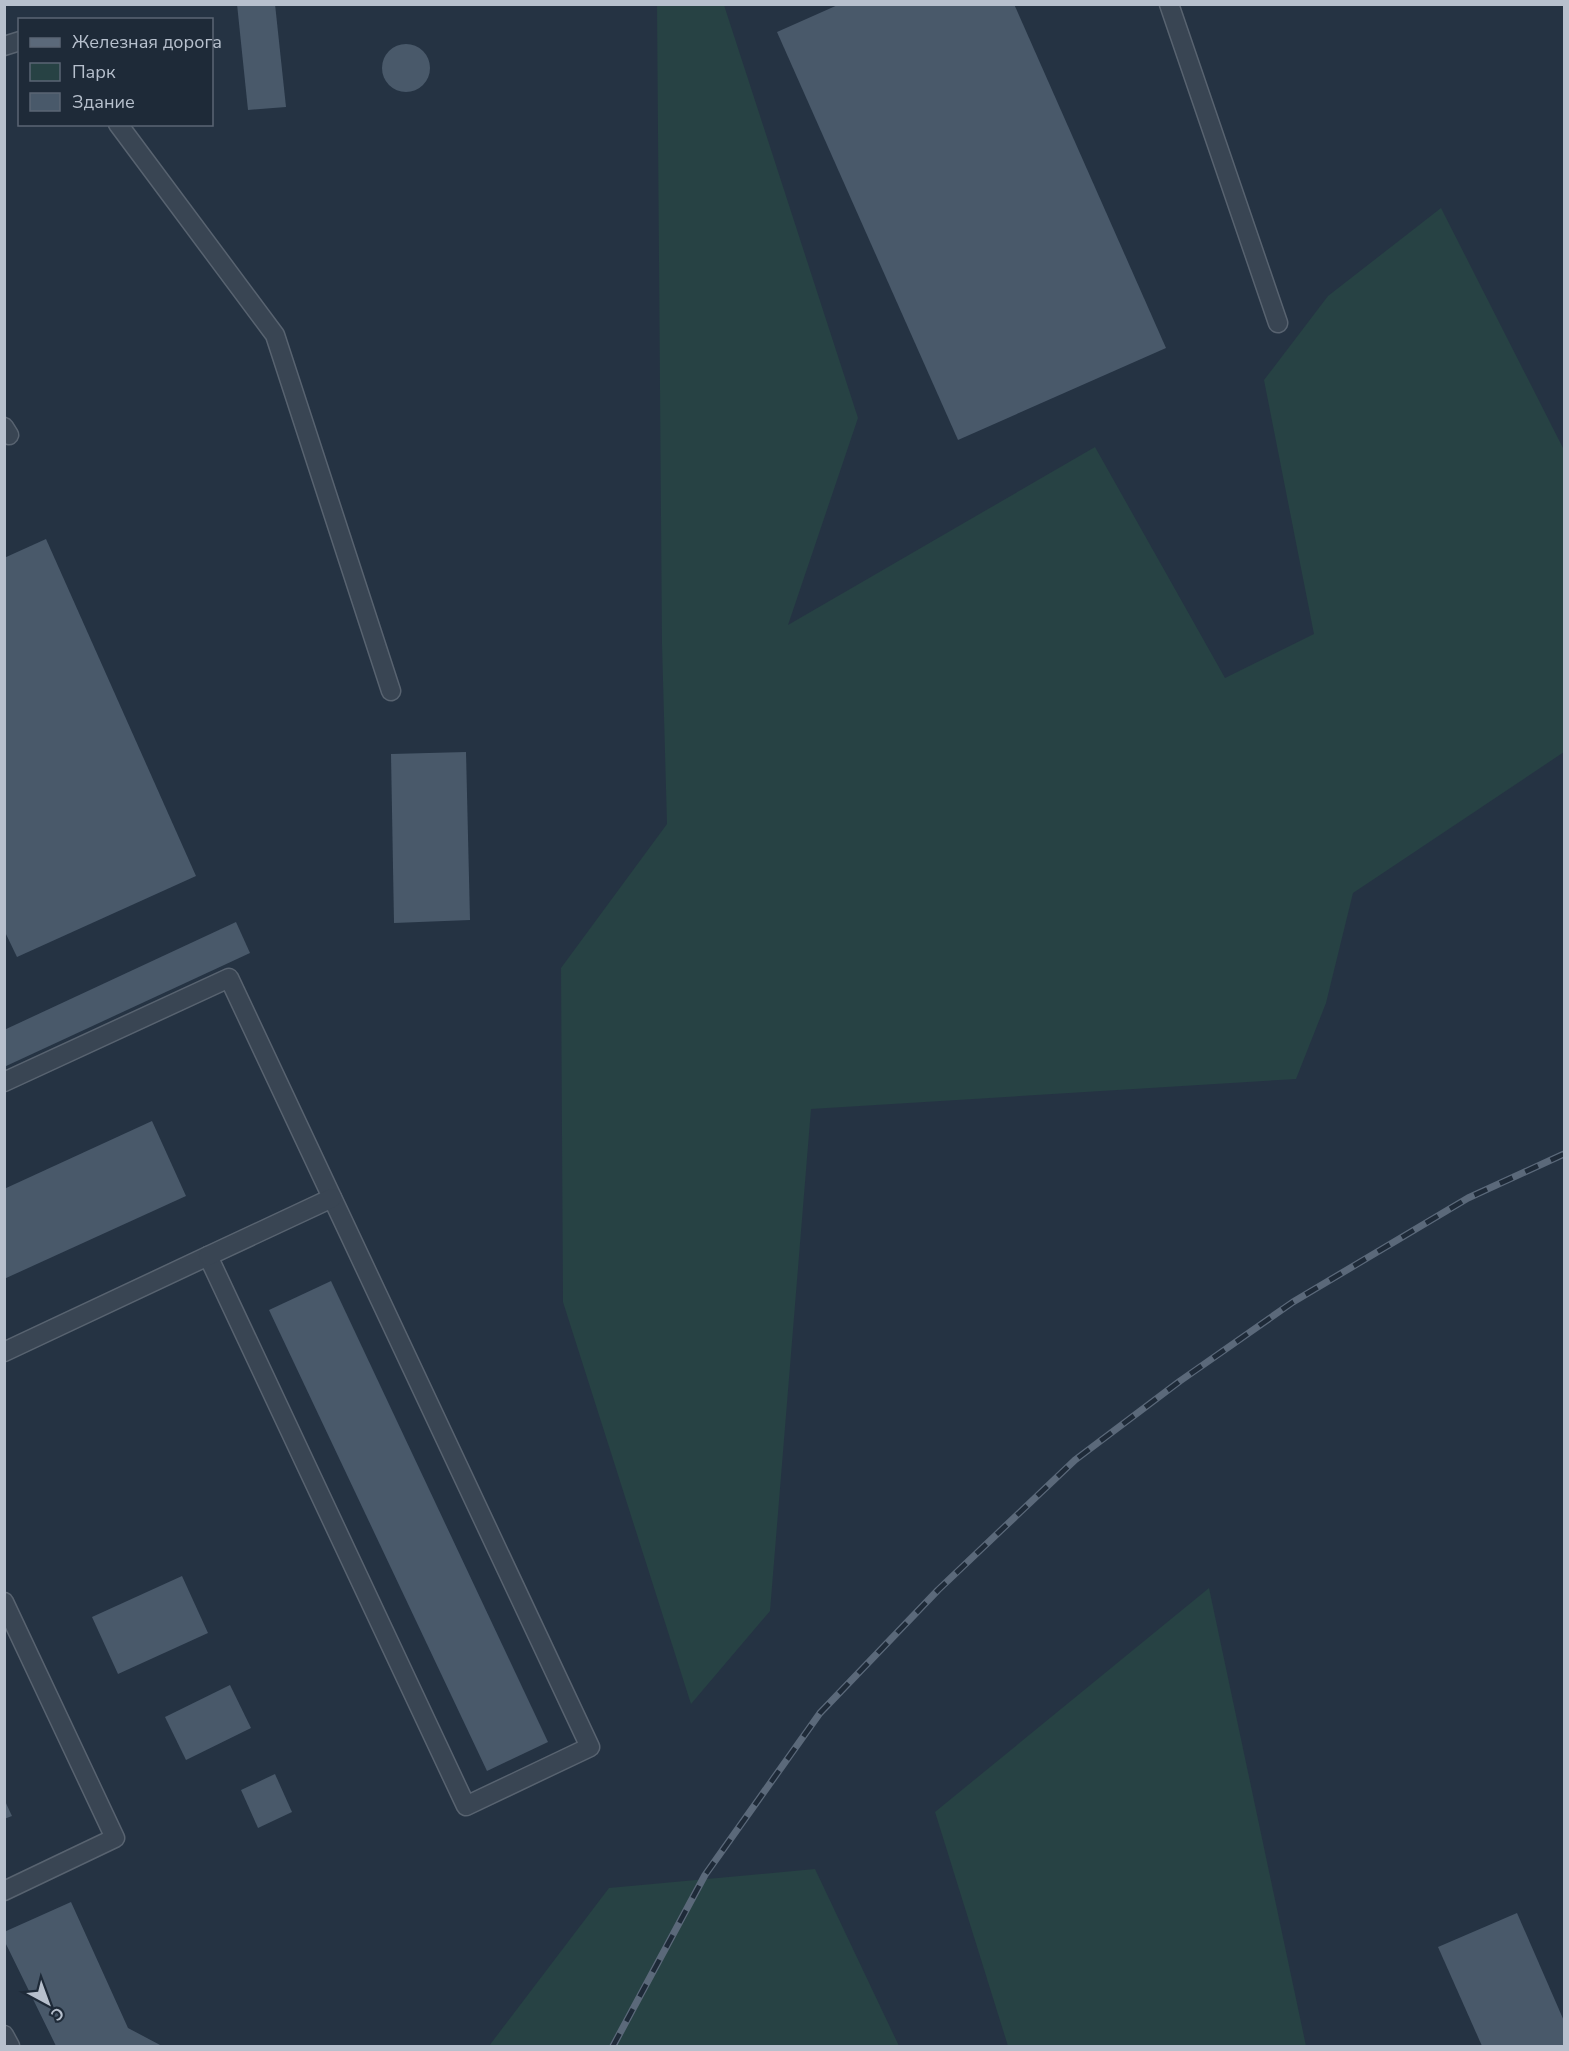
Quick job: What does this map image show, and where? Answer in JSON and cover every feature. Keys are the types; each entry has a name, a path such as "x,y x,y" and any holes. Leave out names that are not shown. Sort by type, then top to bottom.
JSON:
{"lane":[{"path":"1169,4 1278,323"},
{"path":"119,126 275,335 391,691"},
{"path":"4,1082 229,978 590,1747 466,1806 208,1256"},
{"path":"4,1352 332,1198"},
{"path":"4,1602 115,1838 4,1891"},
{"path":"4,2035 10,2046"}],"green space":[{"path":"657,5 724,5 858,418 788,625 1095,447 1225,678 1314,634 1264,380 1328,296 1441,208 1564,450 1564,752 1353,893 1326,1003 1296,1079 811,1109 770,1611 691,1704 563,1302 561,968 667,824 662,644"},
{"path":"1209,1588 1306,2046 1008,2046 935,1812"},
{"path":"815,1869 899,2046 489,2046 609,1888"}],"building":[{"path":"237,4 275,4 286,107 248,110"},
{"path":"840,4 1014,4 1166,348 958,440 777,32"},
{"path":"401,44 411,44 426,54 430,68 429,77 420,88 411,92 401,92 386,82 382,73 382,63 392,48"},
{"path":"46,539 196,876 17,957 4,930 4,558"},
{"path":"466,752 470,920 394,923 391,754"},
{"path":"236,922 250,953 4,1067 4,1030"},
{"path":"152,1121 186,1196 4,1279 4,1189"},
{"path":"331,1281 548,1742 487,1771 269,1310"},
{"path":"182,1576 208,1633 118,1674 92,1617"},
{"path":"230,1685 251,1728 186,1760 165,1717"},
{"path":"275,1774 292,1812 258,1828 241,1790"},
{"path":"4,1799 12,1816 4,1819"},
{"path":"71,1902 128,2028 162,2046 56,2046 4,1940 4,1932"},
{"path":"1517,1913 1564,2021 1564,2046 1482,2046 1438,1947"}],"railway":[{"path":"613,2046 705,1875 820,1713 938,1590 1075,1460 1180,1381 1293,1302 1468,1198 1564,1154"}]}
